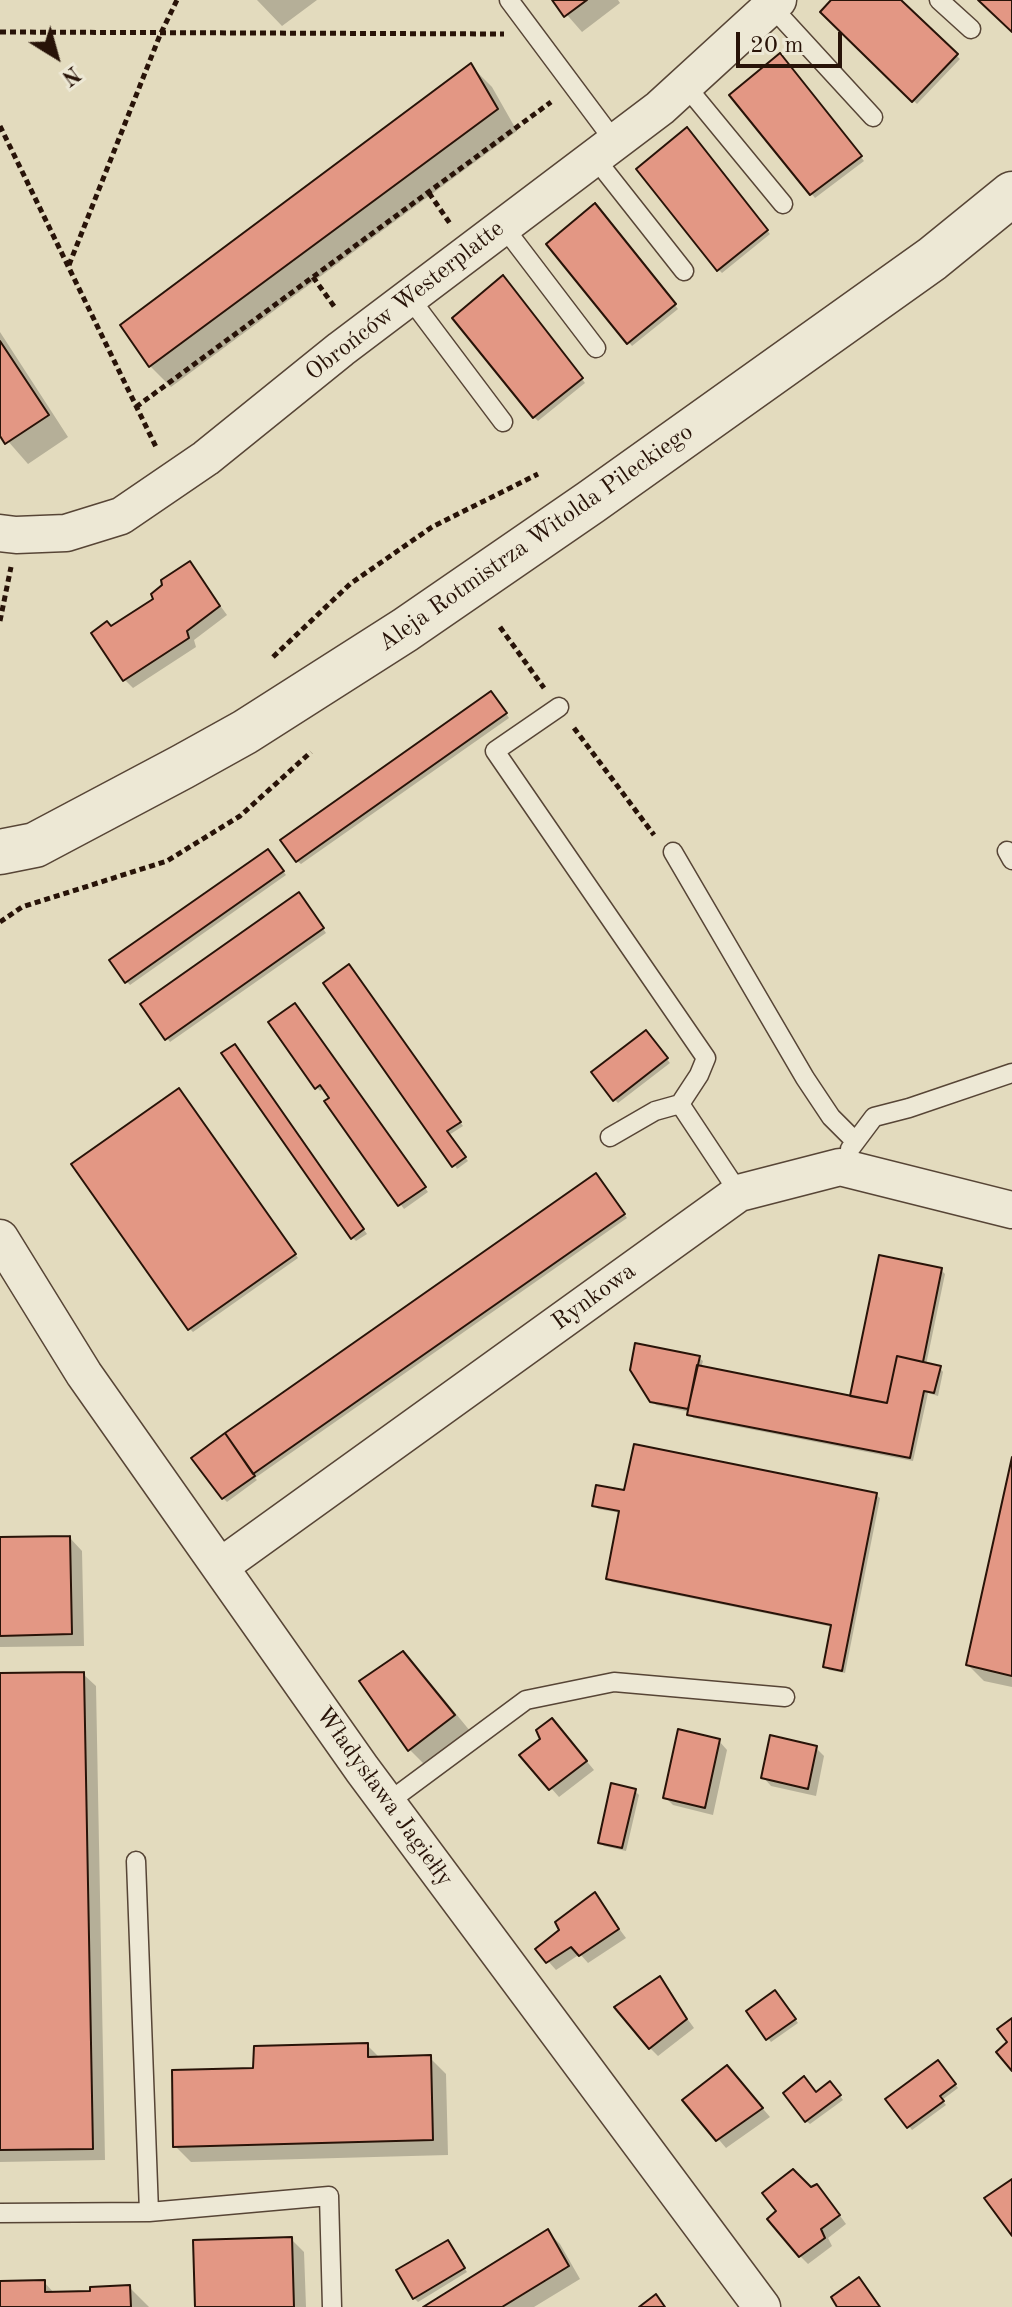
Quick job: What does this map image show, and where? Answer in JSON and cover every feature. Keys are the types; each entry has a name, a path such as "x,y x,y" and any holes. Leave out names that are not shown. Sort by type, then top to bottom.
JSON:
{"street":[{"name":"Obrońców Westerplatte","path":"7,544 16,535 66,533 121,516 206,458 409,297 604,150 685,85 774,3"},
{"name":"Aleja Rotmistrza Witolda Pileckiego","path":"0,885 18,848 245,732 405,630 591,502 932,259 1012,194"},
{"name":"Rynkowa","path":"221,1566 739,1193 847,1154 1012,1210"},
{"name":"Władysława Jagiełły","path":"0,1238 11,1267 84,1374 387,1803 762,2307"}],"lane":[{"path":"509,0 572,85 604,150 684,271"},
{"path":"939,0 971,29"},
{"path":"774,3 873,117"},
{"path":"685,85 783,204"},
{"path":"503,226 596,348"},
{"path":"409,297 503,422"},
{"path":"559,707 495,751 706,1058 680,1104 655,1111 610,1137"},
{"path":"673,852 831,1117 847,1154"},
{"path":"847,1154 874,1117 1012,1073"},
{"path":"680,1104 739,1193"},
{"path":"387,1803 526,1700 614,1682 785,1697"},
{"path":"136,1861 149,2212"},
{"path":"0,2213 149,2212 329,2196 332,2307"}],"path":[{"path":"69,266 160,35 177,0"},
{"path":"0,32 509,34 540,42"},
{"path":"136,407 572,85"},
{"path":"0,126 163,463"},
{"path":"273,657 350,584 432,527 538,474"},
{"path":"0,621 7,544"},
{"path":"500,627 653,834 673,852"},
{"path":"0,922 22,907 167,861 240,816 311,752"}],"building":[{"path":"552,0 587,0 564,17"},
{"path":"831,0 901,0 958,54 912,102 820,12"},
{"path":"978,0 1012,0 1012,32"},
{"path":"780,53 862,156 810,195 729,95"},
{"path":"471,63 498,109 149,367 120,325"},
{"path":"687,127 768,230 717,271 636,169"},
{"path":"595,203 676,304 627,344 546,244"},
{"path":"503,275 583,378 533,418 452,318"},
{"path":"0,341 49,415 5,444 0,436"},
{"path":"190,561 220,606 187,631 189,638 123,681 91,633 107,621 111,626 153,599 151,594 162,585 161,580"},
{"path":"491,691 507,713 296,862 280,840"},
{"path":"268,849 284,871 125,983 109,960"},
{"path":"299,892 324,928 165,1040 140,1004"},
{"path":"349,964 461,1122 447,1131 466,1157 452,1167 323,983"},
{"path":"295,1003 426,1187 398,1206 324,1101 329,1098 320,1085 315,1089 268,1022"},
{"path":"646,1030 668,1058 613,1101 591,1072"},
{"path":"235,1044 364,1229 351,1239 221,1053"},
{"path":"179,1088 296,1254 188,1330 71,1164"},
{"path":"596,1173 625,1214 253,1474 225,1433"},
{"path":"879,1255 942,1268 923,1362 897,1356 887,1403 850,1396"},
{"path":"635,1343 700,1356 688,1409 650,1402 630,1370"},
{"path":"897,1356 941,1366 934,1393 924,1391 910,1458 687,1415 697,1365 887,1403"},
{"path":"225,1433 255,1476 222,1499 191,1458"},
{"path":"634,1444 877,1493 842,1671 823,1667 831,1625 606,1579 619,1511 592,1506 596,1485 624,1490"},
{"path":"1012,1457 1012,1676 966,1665"},
{"path":"70,1536 72,1634 0,1636 0,1537"},
{"path":"403,1651 455,1715 408,1751 359,1681"},
{"path":"84,1672 93,2149 0,2150 0,1673"},
{"path":"552,1718 587,1761 549,1790 519,1755 540,1739 536,1730"},
{"path":"678,1729 720,1739 705,1808 663,1798"},
{"path":"770,1735 817,1746 808,1789 761,1778"},
{"path":"611,1783 636,1789 622,1848 598,1843"},
{"path":"595,1892 619,1929 579,1956 571,1947 546,1963 535,1949 559,1930 555,1922"},
{"path":"660,1976 687,2019 649,2049 614,2007"},
{"path":"775,1990 796,2019 766,2040 746,2011"},
{"path":"1012,2018 1012,2071 996,2052 1007,2042 997,2029"},
{"path":"368,2043 368,2057 431,2055 433,2140 173,2147 172,2070 253,2068 254,2046"},
{"path":"938,2060 956,2084 940,2096 944,2101 907,2128 885,2099"},
{"path":"727,2065 763,2108 716,2141 682,2100"},
{"path":"804,2076 816,2092 830,2081 841,2095 805,2122 783,2093"},
{"path":"793,2169 811,2187 817,2184 840,2215 821,2229 825,2238 799,2257 767,2219 776,2211 762,2193"},
{"path":"1012,2179 1012,2236 984,2198"},
{"path":"548,2229 569,2266 502,2307 423,2307"},
{"path":"292,2237 294,2307 195,2307 193,2240"},
{"path":"448,2240 465,2268 413,2299 396,2270"},
{"path":"859,2277 880,2307 837,2307 831,2297"},
{"path":"45,2280 45,2292 90,2291 90,2287 130,2285 131,2307 0,2307 0,2281"},
{"path":"656,2294 665,2307 639,2307"}]}
